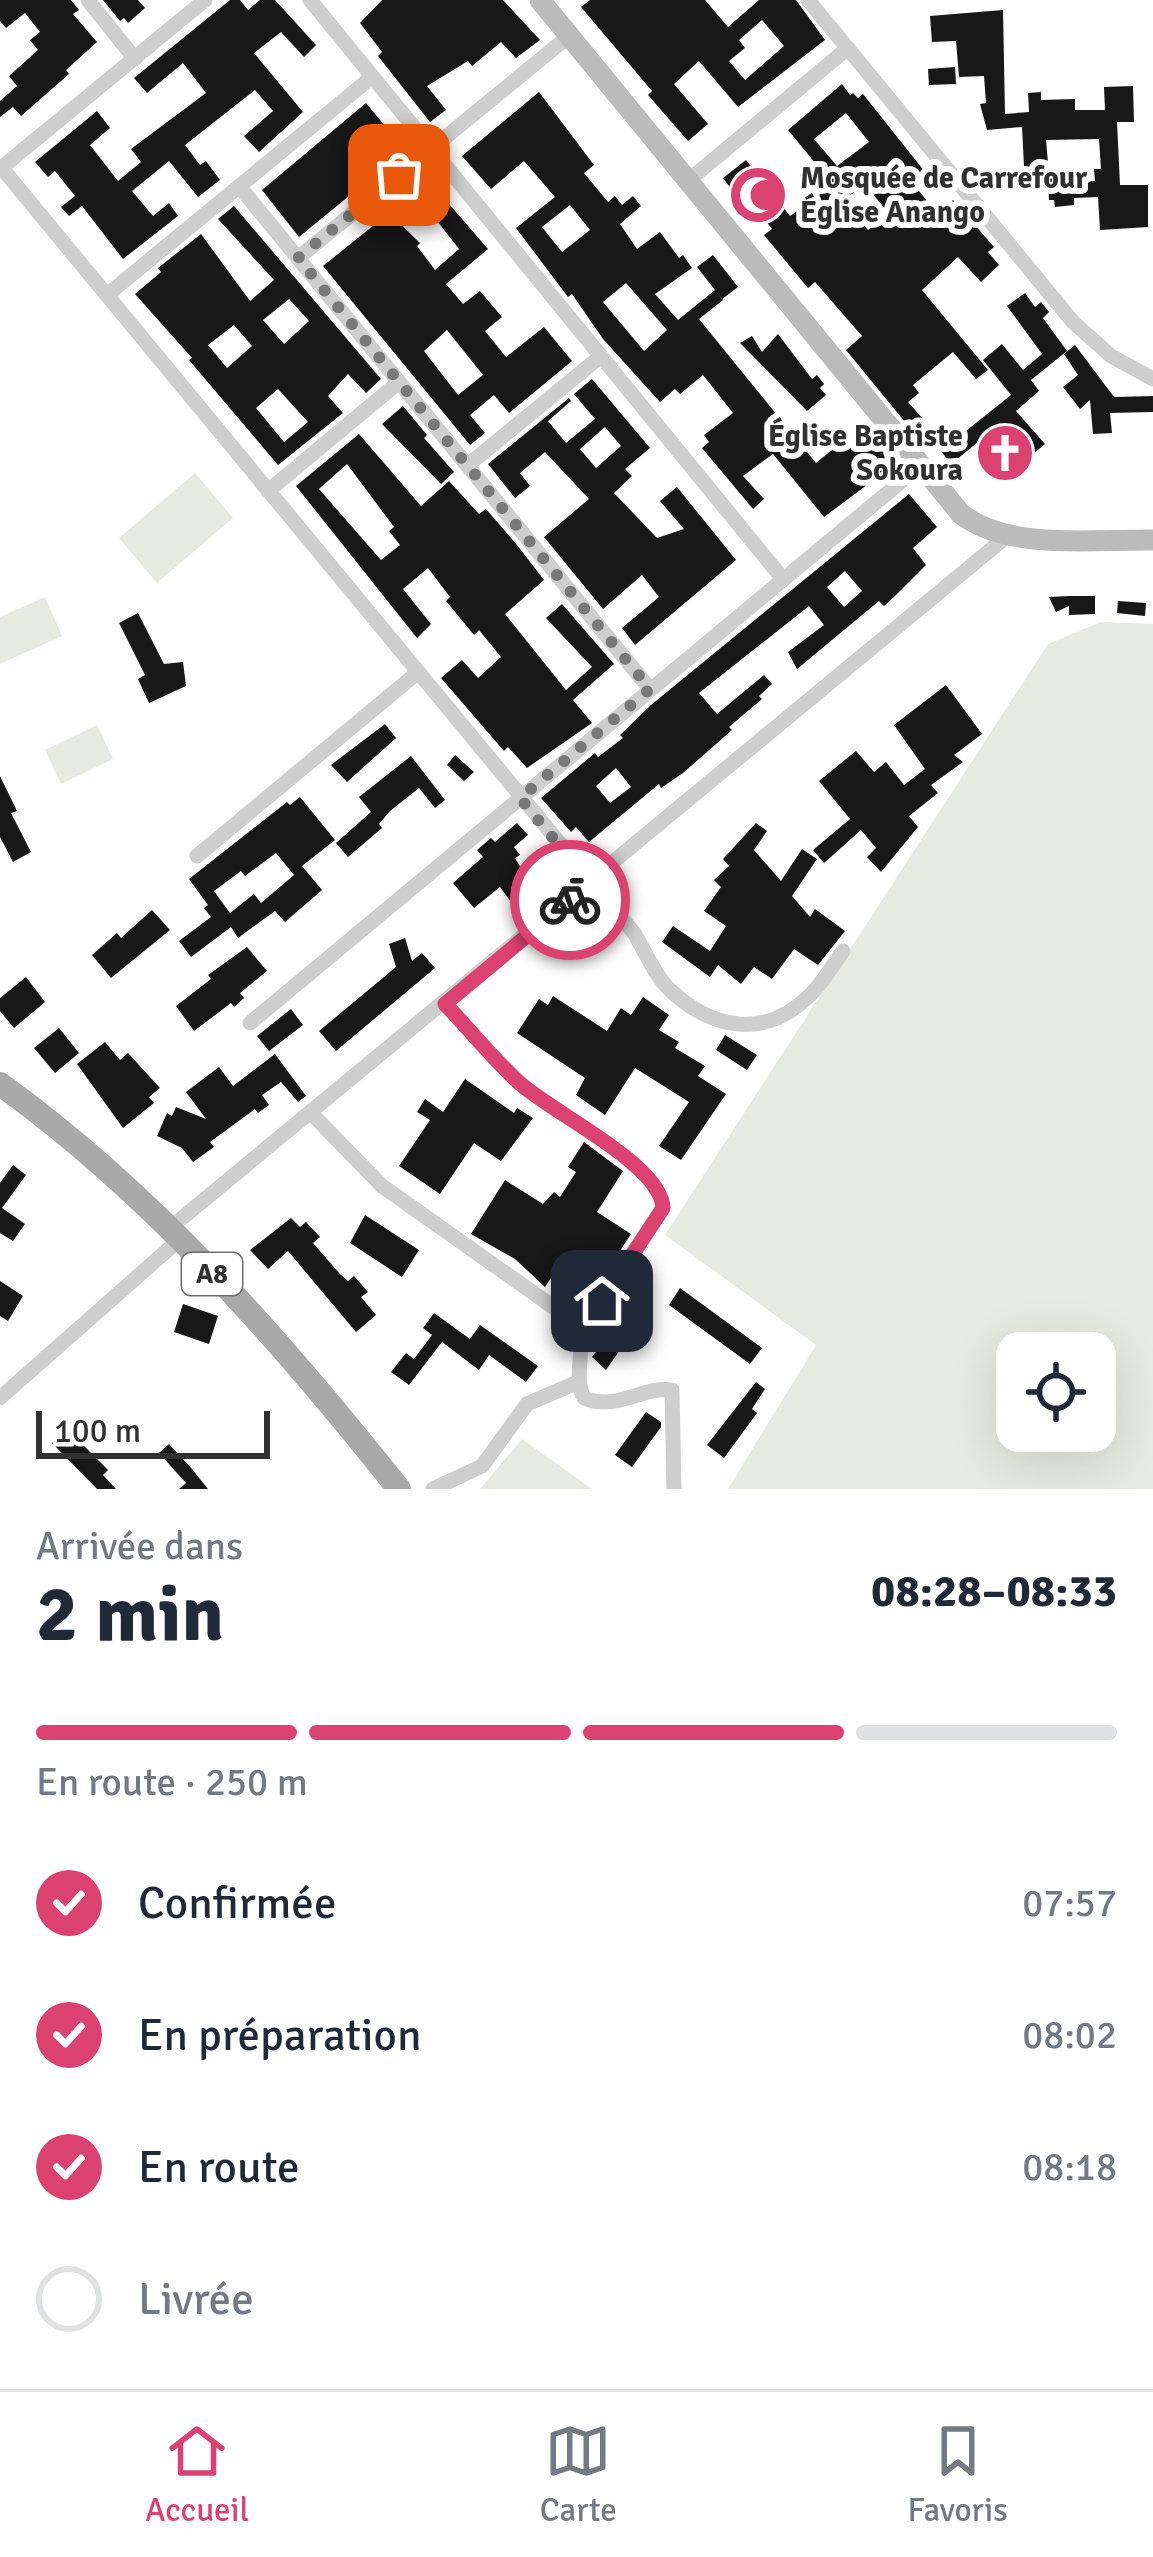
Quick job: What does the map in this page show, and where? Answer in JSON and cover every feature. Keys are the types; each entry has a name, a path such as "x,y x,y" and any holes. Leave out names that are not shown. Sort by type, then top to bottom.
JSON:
{"main road":[{"name":"A8","path":"0,1084 68,1137 175,1234 275,1342 399,1489"}],"street":[{"path":"88,0 135,59"},
{"path":"205,0 1,168 634,933 669,989 725,1025 754,1024 788,1012 811,996 843,951"},
{"path":"310,0 783,579"},
{"path":"540,0 961,514 981,529 1006,537 1153,540"},
{"path":"808,0 1073,322 1111,356 1153,379"},
{"path":"298,258 569,36"},
{"path":"689,180 848,48"},
{"path":"107,296 372,77"},
{"path":"239,186 650,689"},
{"path":"468,465 601,356"},
{"path":"268,491 398,382"},
{"path":"250,1023 921,465"},
{"path":"0,1398 312,1114 1006,537"},
{"path":"197,856 417,673"},
{"path":"445,1004 516,1080 641,1170 663,1199 663,1208 581,1332 578,1382 584,1398 592,1402 672,1390 674,1489"},
{"path":"312,1114 382,1186 576,1323 581,1332"},
{"path":"433,1489 482,1466 527,1404 578,1382"}],"shaded area":[{"path":"195,473 233,518 157,583 119,538"},
{"path":"45,597 62,636 0,664 0,617"},
{"path":"1101,622 1153,624 1153,1489 728,1489 816,1345 665,1235 1048,644"},
{"path":"97,725 113,759 61,784 45,750"},
{"path":"522,1439 592,1489 480,1489"}],"building":[{"path":"0,0 71,0 79,10 73,14 97,42 21,116 13,107 0,117 0,101 17,86 9,76 38,50 30,40 40,32 25,13 6,28 0,21"},
{"path":"103,0 138,0 145,8 128,23 124,18 120,21"},
{"path":"230,0 240,0 248,10 260,0 275,0 316,45 304,57 281,32 254,53 303,112 259,152 244,136 273,111 255,90 185,145 220,180 198,197 169,161 132,191 153,216 169,203 178,216 123,259 82,206 69,216 61,207 75,196 55,171 48,177 35,162 97,111 110,128 90,145 118,181 141,162 131,149 206,93 183,63 147,93 134,78"},
{"path":"382,0 503,0 540,40 516,58 501,42 472,66 468,61 427,86 446,110 430,122 378,56 382,52 360,23"},
{"path":"590,0 705,0 728,27 759,0 796,0 825,40 738,107 699,61 674,84 708,124 688,141 581,7","holes":["762,20 784,46 745,80 729,61 745,48 739,40"]},
{"path":"1003,10 1005,114 1029,112 1028,93 1041,92 1041,100 1075,99 1075,110 1105,110 1104,87 1133,86 1134,122 1117,122 1120,185 1148,185 1148,227 1100,230 1098,197 1074,198 1074,205 1055,207 1048,185 1025,186 1022,127 987,130 980,104 986,103 984,76 959,77 956,41 932,42 930,16","holes":["1099,139 1101,169 1094,169 1095,181 1070,183 1070,174 1049,174 1046,140"]},
{"path":"955,67 956,84 929,85 928,69"},
{"path":"842,84 850,95 858,98 863,94 929,177 916,187 937,214 953,200 994,247 988,252 999,265 981,282 958,257 922,290 988,370 976,379 953,352 913,385 919,393 908,402 931,428 919,439 846,350 862,336 815,282 808,288 764,235 772,229 741,189 735,194 723,178 746,160 790,216 799,210 830,181 788,130","holes":["846,113 869,142 837,166 814,139","865,184 888,213 868,230 843,201"]},
{"path":"539,92 594,165 584,173 608,202 615,196 622,205 633,196 641,206 620,224 637,249 660,232 692,268 655,294 678,320 715,290 723,300 699,319 816,463 866,422 896,458 824,517 773,454 743,476 764,499 753,509 702,448 709,442 704,435 733,413 703,375 680,394 675,389 660,402 603,339 572,294 568,297 516,228 555,197 524,161 491,189 462,156","holes":["570,205 590,230 562,252 542,227","626,283 667,330 644,351 603,302"]},
{"path":"366,103 405,150 299,237 262,190"},
{"path":"430,182 488,249 446,284 463,304 480,291 502,317 485,331 506,357 544,327 572,361 509,413 494,395 470,415 485,433 470,445 323,266 389,213 420,243 417,246 435,270 459,249 416,194","holes":["447,330 483,375 458,395 424,351"]},
{"path":"234,206 381,379 366,393 348,374 328,396 343,413 278,465 135,294 161,272 158,268 201,234 250,301 274,280 218,219","holes":["289,299 309,321 284,344 263,320","234,325 252,346 227,368 208,345","278,389 308,422 284,442 256,408"]},
{"path":"713,255 738,287 722,299 697,267"},
{"path":"1025,293 1035,307 1041,302 1049,312 1043,318 1067,351 1031,380 1039,391 1016,411 1045,444 1007,476 978,442 951,464 941,451 1011,395 983,360 1002,344 1023,370 1042,354 1007,306"},
{"path":"778,334 812,379 817,375 824,384 820,388 826,395 807,411 740,343 752,336 762,352"},
{"path":"1075,345 1114,397 1153,396 1153,412 1110,413 1112,433 1093,434 1090,400 1080,409 1063,387 1078,375 1064,354"},
{"path":"592,379 650,448 625,469 632,476 614,493 657,538 684,529 660,501 677,487 736,560 635,645 622,628 659,597 642,575 603,609 544,537 589,499 545,452 520,473 530,486 515,498 488,464 569,398 548,421 566,443 595,419 574,394","holes":["605,427 621,446 596,468 580,449"]},
{"path":"403,406 454,472 441,484 382,424"},
{"path":"359,434 421,506 449,481 479,514 486,509 544,580 505,614 566,690 592,667 546,618 562,604 614,664 573,700 592,723 527,768 508,747 504,751 441,678 462,660 478,678 501,657 479,630 474,635 446,601 450,597 428,568 403,589 431,624 417,638 296,486","holes":["347,464 394,527 389,531 400,545 381,560 319,489"]},
{"path":"909,494 937,527 913,548 926,565 884,606 879,601 797,669 788,652 824,625 809,606 699,693 717,714 764,675 772,684 729,727 732,730 683,773 661,788 659,784 589,842 576,827 571,832 541,798 595,753 598,757 623,738 620,735","holes":["845,571 862,591 844,607 827,587","616,768 631,787 610,803 596,786"]},
{"path":"1095,596 1095,614 1069,615 1069,606 1056,612 1049,597"},
{"path":"1118,601 1146,603 1145,616 1117,613"},
{"path":"138,613 164,664 183,662 186,686 149,703 138,679 145,675 119,623"},
{"path":"946,685 982,734 954,755 963,762 931,785 938,793 909,816 918,827 881,872 867,857 876,848 861,830 824,863 813,850 850,819 819,781 856,751 874,772 886,762 904,785 925,769 894,725"},
{"path":"385,724 396,738 347,782 331,765"},
{"path":"455,755 474,772 464,781 447,765"},
{"path":"411,756 445,800 435,808 419,788 390,811 379,824 382,828 348,857 336,843 371,812 359,797"},
{"path":"0,776 17,811 11,813 31,852 13,862 0,837"},
{"path":"300,797 335,840 302,866 322,890 285,922 275,911 238,938 231,927 191,957 179,941 211,917 189,879 287,802 290,805","holes":["276,853 294,875 261,903 254,894 230,913 214,891"]},
{"path":"517,823 528,835 514,847 520,855 515,858 535,892 514,906 500,887 474,908 453,883 483,857 477,850"},
{"path":"756,823 767,831 754,850 781,881 802,849 817,859 792,896 810,917 815,909 845,931 818,965 794,949 772,979 754,967 741,984 718,965 710,977 662,942 673,926 710,951 726,926 704,911 721,887 714,880 729,866 723,859"},
{"path":"152,910 170,930 111,978 92,955 117,933 121,938"},
{"path":"405,938 412,961 422,953 435,968 336,1051 319,1031 396,967 389,944"},
{"path":"247,947 267,971 240,993 244,998 234,1007 231,1003 194,1031 176,1006"},
{"path":"26,977 45,1002 14,1028 0,1011 0,998"},
{"path":"553,996 607,1031 621,1008 631,1015 643,997 669,1015 659,1030 679,1042 675,1048 705,1066 698,1076 726,1094 681,1160 659,1146 689,1102 635,1068 605,1115 576,1095 585,1078 517,1033 539,999 548,1005"},
{"path":"291,1009 303,1025 269,1051 257,1036"},
{"path":"59,1028 79,1053 55,1073 34,1048"},
{"path":"725,1035 757,1055 747,1070 716,1050"},
{"path":"105,1042 120,1060 128,1053 160,1088 149,1097 154,1103 123,1128 77,1064"},
{"path":"275,1054 306,1096 298,1102 281,1082 262,1095 269,1105 258,1113 255,1109 210,1142 214,1147 193,1162 182,1148 157,1136 167,1113 172,1116 176,1107 206,1119 186,1092 219,1067 233,1086"},
{"path":"465,1079 514,1113 517,1108 533,1118 501,1161 474,1143 440,1194 399,1166 430,1120 417,1112 425,1099 443,1112"},
{"path":"584,1142 623,1171 597,1212 631,1234 595,1289 586,1283 593,1273 566,1255 545,1287 515,1259 471,1234 505,1180 543,1204 554,1192 560,1197 576,1172 568,1167"},
{"path":"13,1165 26,1175 2,1208 25,1224 13,1241 0,1233 0,1183"},
{"path":"365,1215 419,1250 402,1277 350,1243"},
{"path":"291,1218 300,1227 306,1222 320,1237 313,1243 340,1274 348,1281 354,1276 368,1292 361,1297 376,1315 356,1332 288,1251 268,1269 250,1250"},
{"path":"0,1281 23,1296 8,1321 0,1316"},
{"path":"680,1288 762,1348 750,1364 669,1305"},
{"path":"637,1299 649,1308 606,1370 592,1357"},
{"path":"183,1304 218,1316 209,1344 174,1332"},
{"path":"434,1313 470,1339 480,1325 538,1366 526,1382 489,1355 479,1370 442,1342 409,1385 391,1372 406,1353 414,1359 432,1335 423,1328"},
{"path":"756,1382 765,1389 752,1409 757,1413 724,1458 707,1445"},
{"path":"646,1412 661,1427 632,1467 615,1455"},
{"path":"67,1429 108,1470 103,1475 116,1489 97,1489 52,1443"},
{"path":"169,1444 208,1489 179,1489 186,1483 159,1453"}],"way so far":[{"path":"399,175 298,258 650,689 520,798 591,884 570,900"}],"place":[{"name":"Mosquée de Carrefour Église Anango","path":"758,195"},
{"name":"Église Baptiste Sokoura","path":"1005,453"}],"route":[{"path":"570,900 445,1004 516,1080 641,1170 663,1199 663,1208 602,1301"}]}
